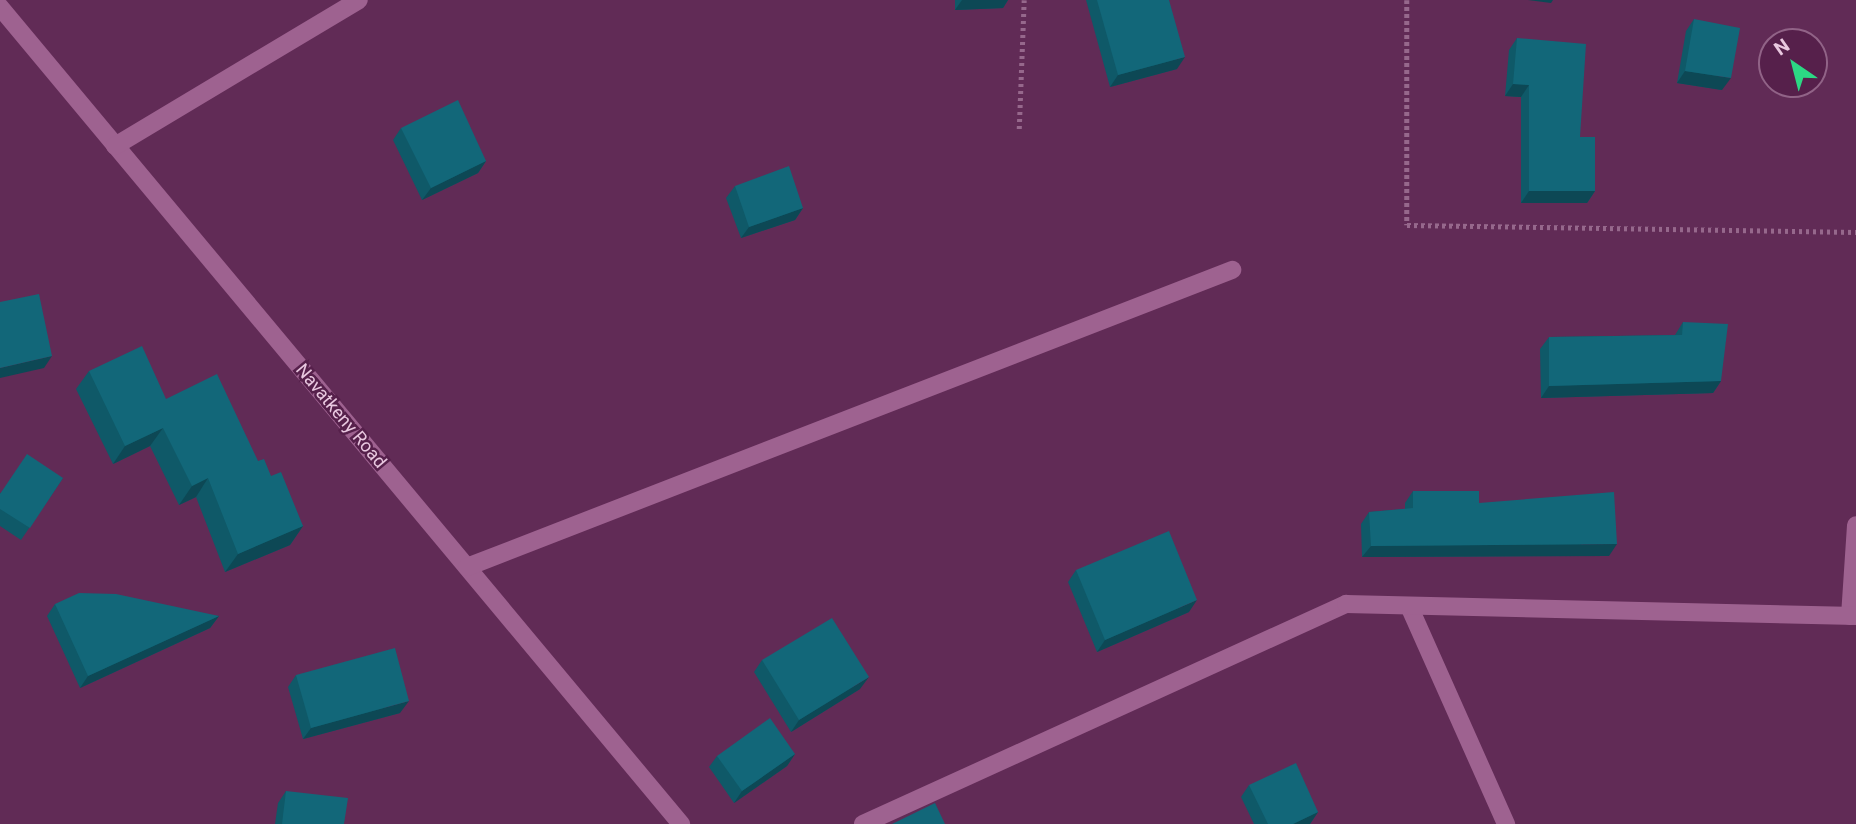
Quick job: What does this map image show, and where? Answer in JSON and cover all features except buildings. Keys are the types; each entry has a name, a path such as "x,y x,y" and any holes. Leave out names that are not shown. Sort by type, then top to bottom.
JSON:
{"street":[{"path":"115,146 359,0"},
{"name":"Navatkeny Road","path":"0,7 681,824"},
{"path":"467,567 1232,270"},
{"path":"863,824 1346,604 1853,616 1856,525"},
{"path":"1409,606 1506,824"}],"path":[{"path":"1019,129 1024,0"},
{"path":"1407,0 1407,225 1856,232"}]}
